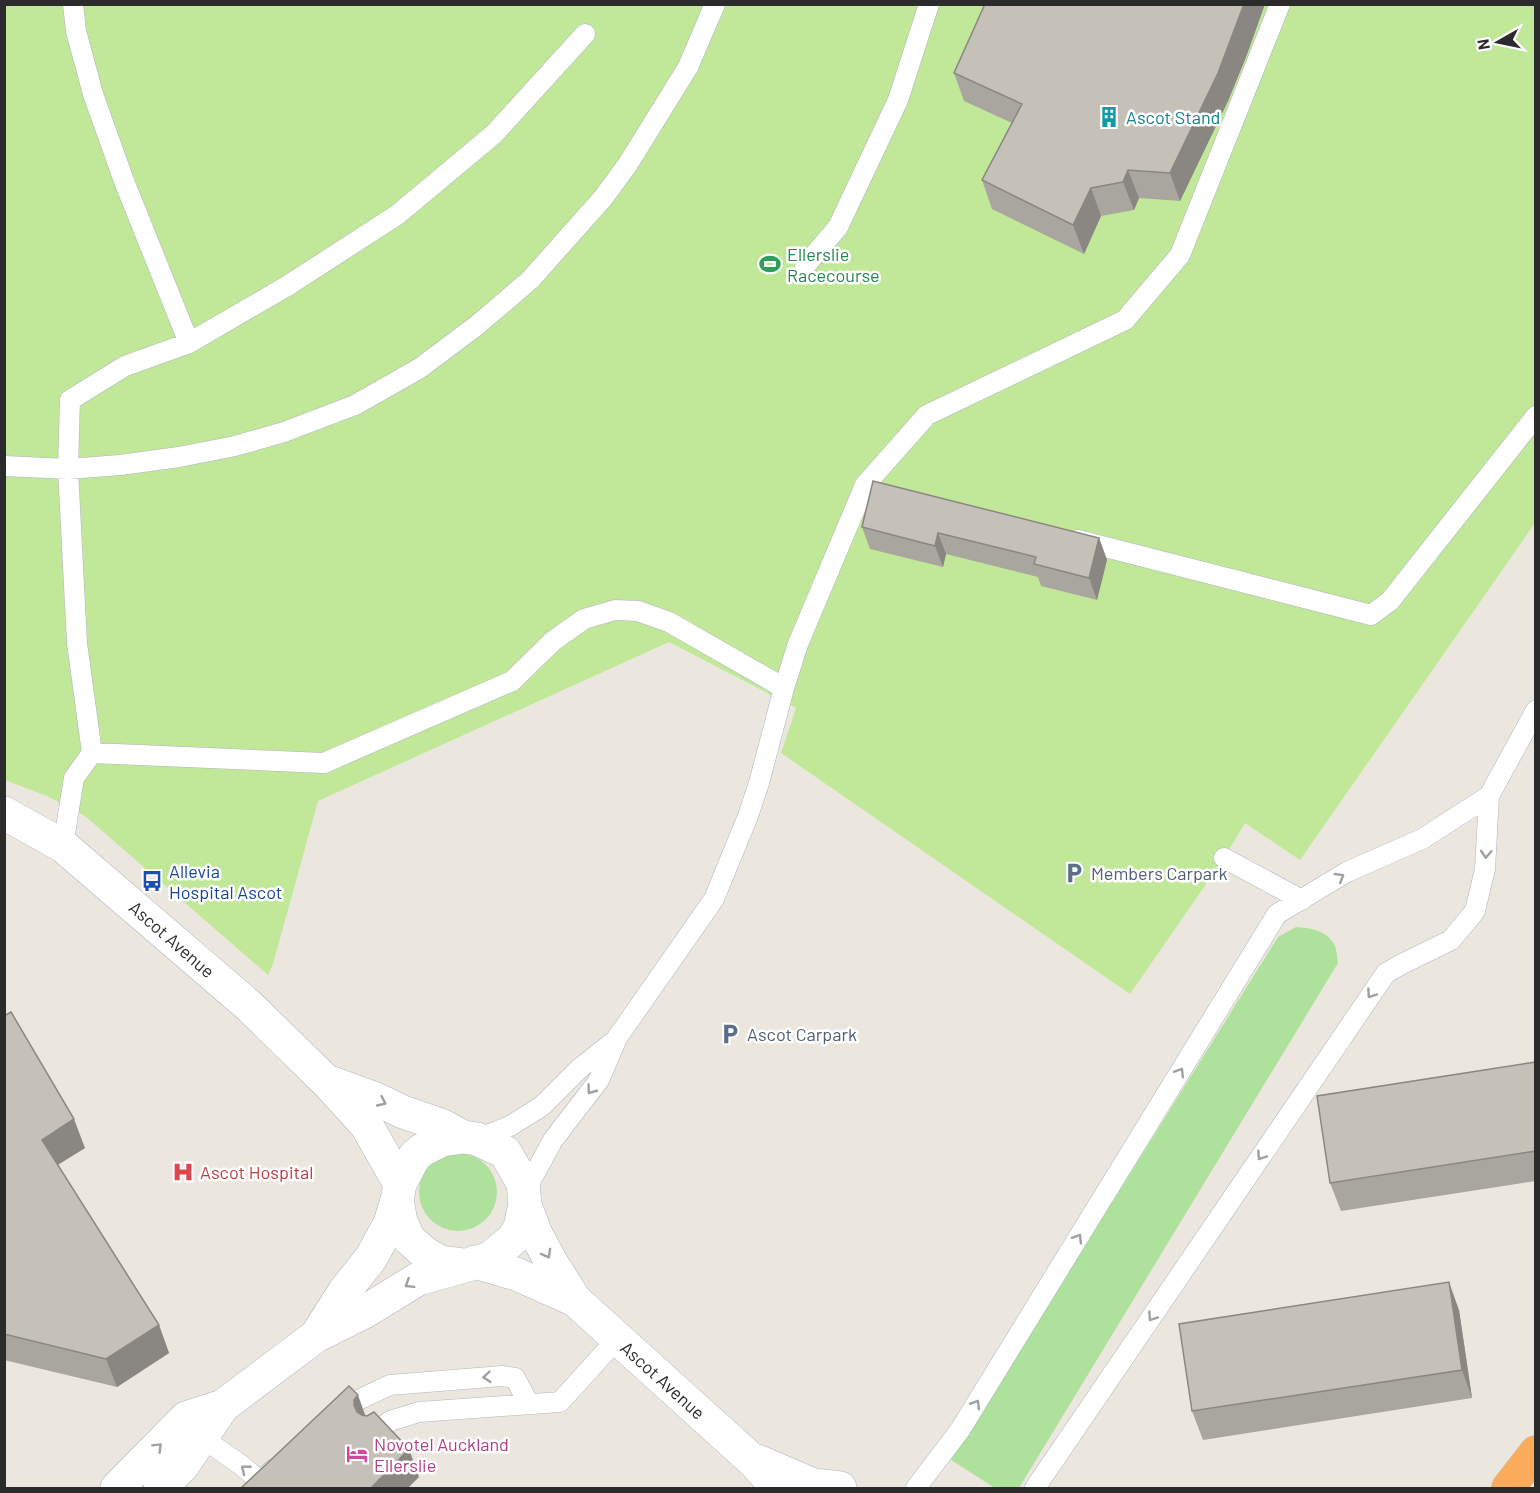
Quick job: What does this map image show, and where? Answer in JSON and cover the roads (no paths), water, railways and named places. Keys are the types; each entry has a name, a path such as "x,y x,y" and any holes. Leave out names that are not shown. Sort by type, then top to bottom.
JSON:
{"highway":[{"path":"1508,1488 1536,1452"}],"street":[{"name":"Ascot Avenue","path":"4,813 63,846 248,1005 327,1082 367,1126 398,1192"},
{"name":"Ascot Avenue","path":"327,1082 376,1099 402,1112 470,1138"},
{"path":"160,1488 183,1465 223,1406 316,1336 366,1311 418,1279 489,1259 513,1239 520,1227 525,1199 523,1183 505,1152 470,1138 442,1140 422,1150 414,1157 398,1192 390,1223 370,1258 344,1292 316,1336"},
{"path":"398,1192 401,1222 409,1239 426,1254 441,1262 469,1264"},
{"name":"Ascot Avenue","path":"525,1199 536,1234 575,1300 752,1460 778,1488"},
{"name":"Ascot Avenue","path":"469,1264 516,1274 575,1300"},
{"path":"117,1488 186,1418 223,1406"},
{"name":"Ascot Avenue","path":"752,1460 813,1485 840,1488"}],"lane":[{"path":"74,4 76,31 93,94 124,181 189,343"},
{"path":"4,466 68,469 120,465 156,461 235,446 284,432 355,405 420,368 476,326 530,280 603,198 628,164 688,67 716,4"},
{"path":"805,266 838,227 898,100 929,4"},
{"path":"525,1199 554,1140 598,1080 617,1038 714,899 759,783 798,644 865,485 927,415 1125,321 1180,255 1280,4"},
{"path":"63,846 74,778 92,753 77,643 68,469 70,400 124,366 189,343 287,286 397,215 494,134 585,34"},
{"path":"1061,536 1371,615 1390,601 1536,416"},
{"path":"865,485 888,491"},
{"path":"92,753 324,763 512,681 553,641 584,619 615,610 638,611 669,622 784,688"},
{"path":"1035,1488 1386,973 1452,939 1475,911 1485,869 1489,796 1536,710"},
{"path":"916,1488 960,1430 1277,914 1347,872 1422,839 1489,796"},
{"path":"1224,858 1302,900"},
{"path":"470,1138 510,1126 542,1106 579,1069 617,1038"},
{"path":"376,1432 390,1421 419,1412 560,1402 617,1339"},
{"path":"325,1423 356,1401 390,1385 502,1376 515,1378 529,1404"},
{"path":"201,1437 260,1481 284,1460"}],"place":[{"name":"Ascot Stand","path":"1109,117"},
{"name":"Ellerslie Racecourse","path":"770,264"},
{"name":"Members Carpark","path":"1074,873"},
{"name":"Allevia Hospital Ascot","path":"152,881"},
{"name":"Ascot Carpark","path":"730,1034"},
{"name":"Ascot Hospital","path":"183,1172"},
{"name":"Novotel Auckland Ellerslie","path":"357,1454"}]}
